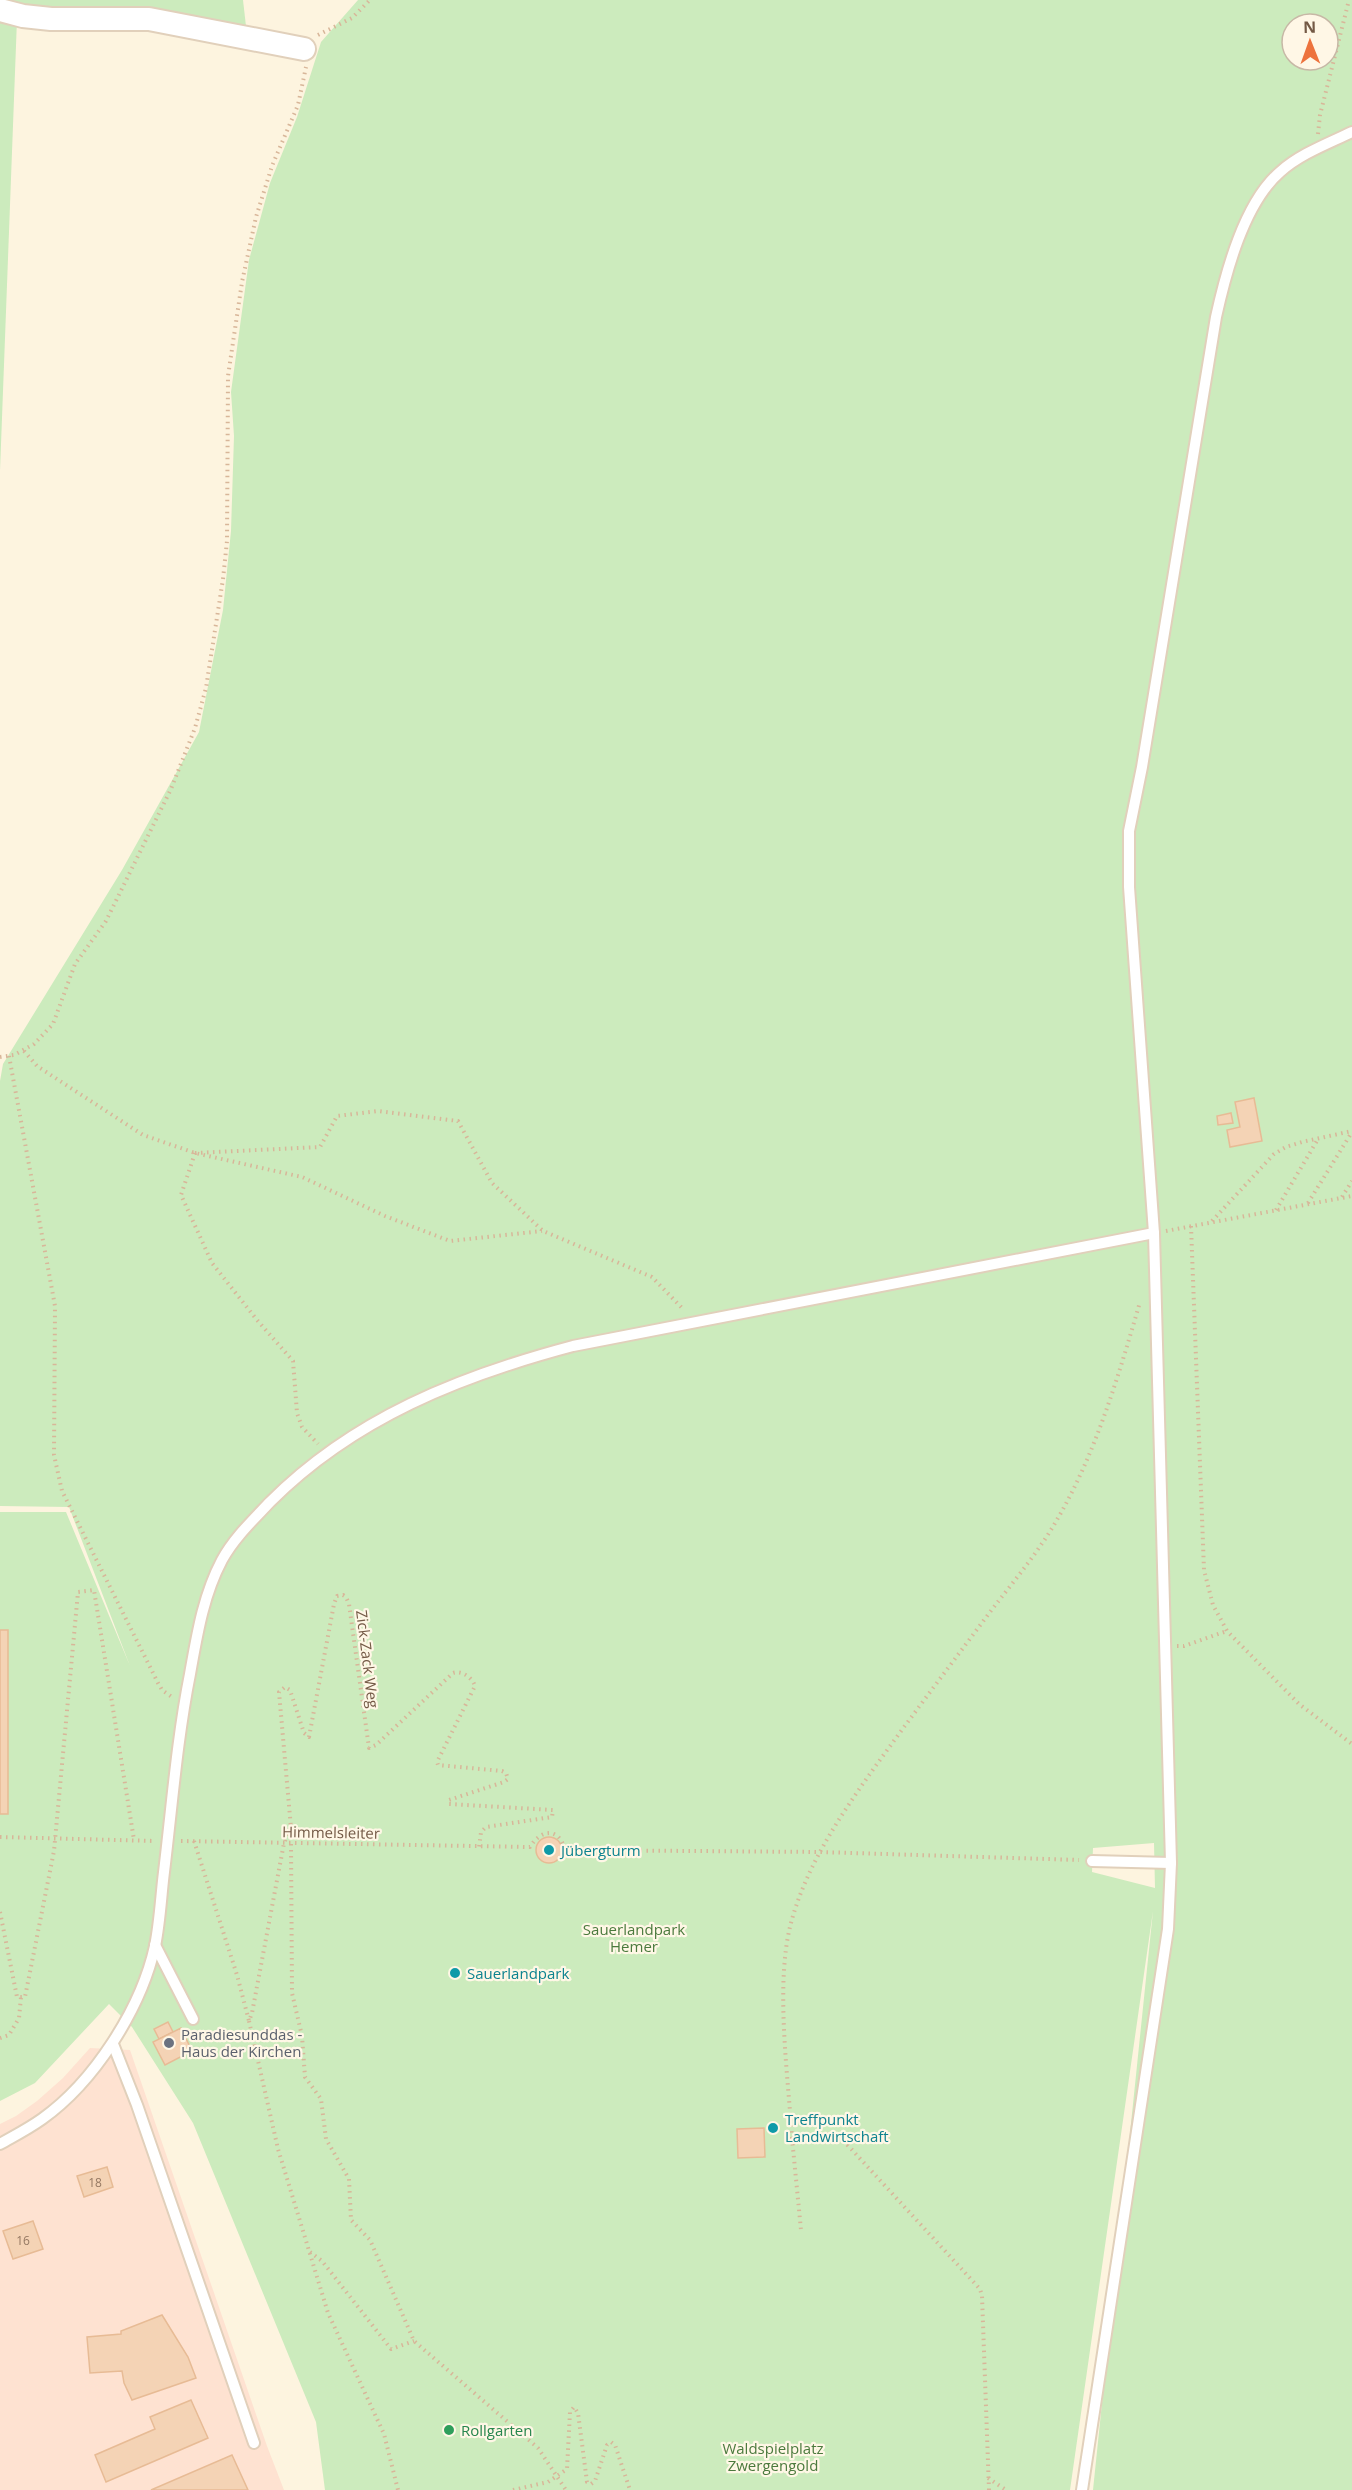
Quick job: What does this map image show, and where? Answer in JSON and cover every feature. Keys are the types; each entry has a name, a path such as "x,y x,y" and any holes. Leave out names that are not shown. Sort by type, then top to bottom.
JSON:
{"street":[{"path":"0,10 23,16 51,19 149,19 304,49"}],"lane":[{"path":"1082,2490 1168,1929 1171,1863 1154,1233 1129,887 1129,831 1221,295 1235,252 1264,190 1281,170 1316,149 1352,132"},
{"path":"0,2145 42,2119 79,2085 112,2044 139,1993 155,1945 185,1700 205,1601 223,1559 236,1539 286,1486 326,1454 424,1396 493,1369 573,1346 1154,1233"},
{"path":"1092,1861 1171,1863"},
{"path":"155,1945 193,2019"},
{"path":"112,2044 137,2105 254,2443"}],"path":[{"path":"0,1057 24,1051 38,1041 53,1024 80,956 106,921 171,789 199,715 212,659 224,579 227,541 228,376 242,282 256,217 272,166 302,91 306,61 304,49 317,36 352,18 370,0"},
{"path":"1316,149 1320,115 1349,0"},
{"path":"24,1051 37,1066 143,1135 195,1153 302,1178 384,1216 450,1241 543,1231"},
{"path":"9,1056 55,1306 53,1439 58,1476 62,1491 158,1683"},
{"path":"195,1153 320,1147 337,1116 378,1112 458,1121 492,1183 543,1231 652,1277 677,1301 693,1323"},
{"path":"1210,1222 1274,1154 1286,1147 1352,1132"},
{"path":"1308,1204 1352,1132"},
{"path":"1276,1210 1319,1138"},
{"path":"195,1153 181,1195 212,1263 256,1320 293,1361 297,1413 302,1427 326,1454"},
{"path":"1342,1198 1352,1181"},
{"path":"1154,1233 1352,1196"},
{"path":"1191,1226 1204,1570 1213,1605 1227,1631 1299,1704 1352,1744"},
{"path":"801,2230 792,2138 784,2010 785,1951 791,1921 820,1852 844,1813 881,1758 1026,1565 1063,1509 1083,1469 1102,1421 1140,1302 1155,1268"},
{"path":"21,1997 25,1996 56,1839 78,1592 94,1590 134,1840"},
{"name":"Zick-Zack Weg","path":"249,2021 284,1843 291,1828 279,1692 285,1687 290,1689 304,1733 309,1737 335,1599 343,1595 349,1604 369,1748 376,1745 453,1673 461,1672 473,1680 475,1686 437,1762 438,1765 502,1771 506,1773 508,1779 449,1800 449,1804 553,1810 552,1817 486,1827 481,1832 480,1848"},
{"path":"1164,1647 1184,1646 1227,1631"},
{"path":"535,1850 530,1847 539,1835 547,1833 557,1836 563,1842 566,1850 820,1852 1092,1861"},
{"path":"0,1837 113,1840"},
{"path":"194,1841 237,1975 278,2149 328,2313 384,2434 398,2490"},
{"name":"Himmelsleiter","path":"204,1842 530,1847"},
{"path":"291,1844 292,1993 302,2036 305,2077 321,2100 326,2139 349,2179 351,2220 370,2240 414,2341 538,2448 566,2490"},
{"path":"0,1912 17,1997 21,1997"},
{"path":"0,2038 9,2035 19,2018 21,1997"},
{"path":"792,2138 829,2134 842,2139 980,2289 988,2490"},
{"path":"309,2252 322,2261 391,2349 414,2341"},
{"path":"513,2490 558,2477 567,2469 570,2412 574,2407 578,2412 587,2482 591,2484 595,2481 607,2445 611,2442 615,2445 630,2490"},
{"path":"988,2478 1006,2490"}],"shaded area":[{"path":"90,2048 130,2050 284,2490 0,2490 0,2124 37,2101 63,2078"}],"green space":[{"path":"0,0 243,0 247,35 54,15"},
{"path":"358,0 1352,0 1352,2490 1093,2490 1153,1911 1070,2490 325,2490 316,2422 193,2123 132,2027 109,2004 35,2083 0,2101 0,1512 66,1512 130,1666 69,1507 0,1506 0,1081 3,1064 122,870 199,732 223,610 231,531 234,436 231,392 249,260 270,183 297,117 321,42","holes":["1154,1843 1155,1888 1092,1872 1093,1848"]},
{"path":"0,14 17,19 0,471"}],"building":[{"path":"1254,1098 1262,1141 1230,1147 1227,1130 1240,1127 1235,1102"},
{"path":"1231,1113 1233,1123 1218,1125 1217,1116"},
{"path":"0,1630 8,1630 8,1814 0,1814"},
{"name":"Jübergturm","path":"549,1837 558,1841 562,1850 558,1859 549,1863 540,1859 536,1850 540,1841"},
{"path":"168,2022 173,2032 159,2039 154,2029"},
{"path":"181,2028 192,2051 165,2065 153,2042"},
{"path":"764,2128 765,2157 738,2158 737,2129"},
{"path":"107,2167 113,2187 84,2197 77,2176"},
{"path":"33,2221 43,2249 13,2259 3,2231"},
{"path":"162,2315 188,2357 196,2378 132,2400 124,2383 122,2371 90,2373 87,2337 121,2334 121,2331"},
{"path":"191,2400 208,2438 106,2482 95,2455 155,2429 150,2417"},
{"path":"232,2455 248,2490 151,2490"}],"place":[{"name":"Jübergturm","path":"549,1850"},
{"name":"Sauerlandpark","path":"455,1973"},
{"name":"Paradiesunddas - Haus der Kirchen","path":"169,2043"},
{"name":"Treffpunkt Landwirtschaft","path":"773,2128"},
{"name":"Rollgarten","path":"449,2430"}],"park label":[{"name":"Sauerlandpark Hemer","path":"634,1938"},
{"name":"Waldspielplatz Zwergengold","path":"773,2456"}]}
